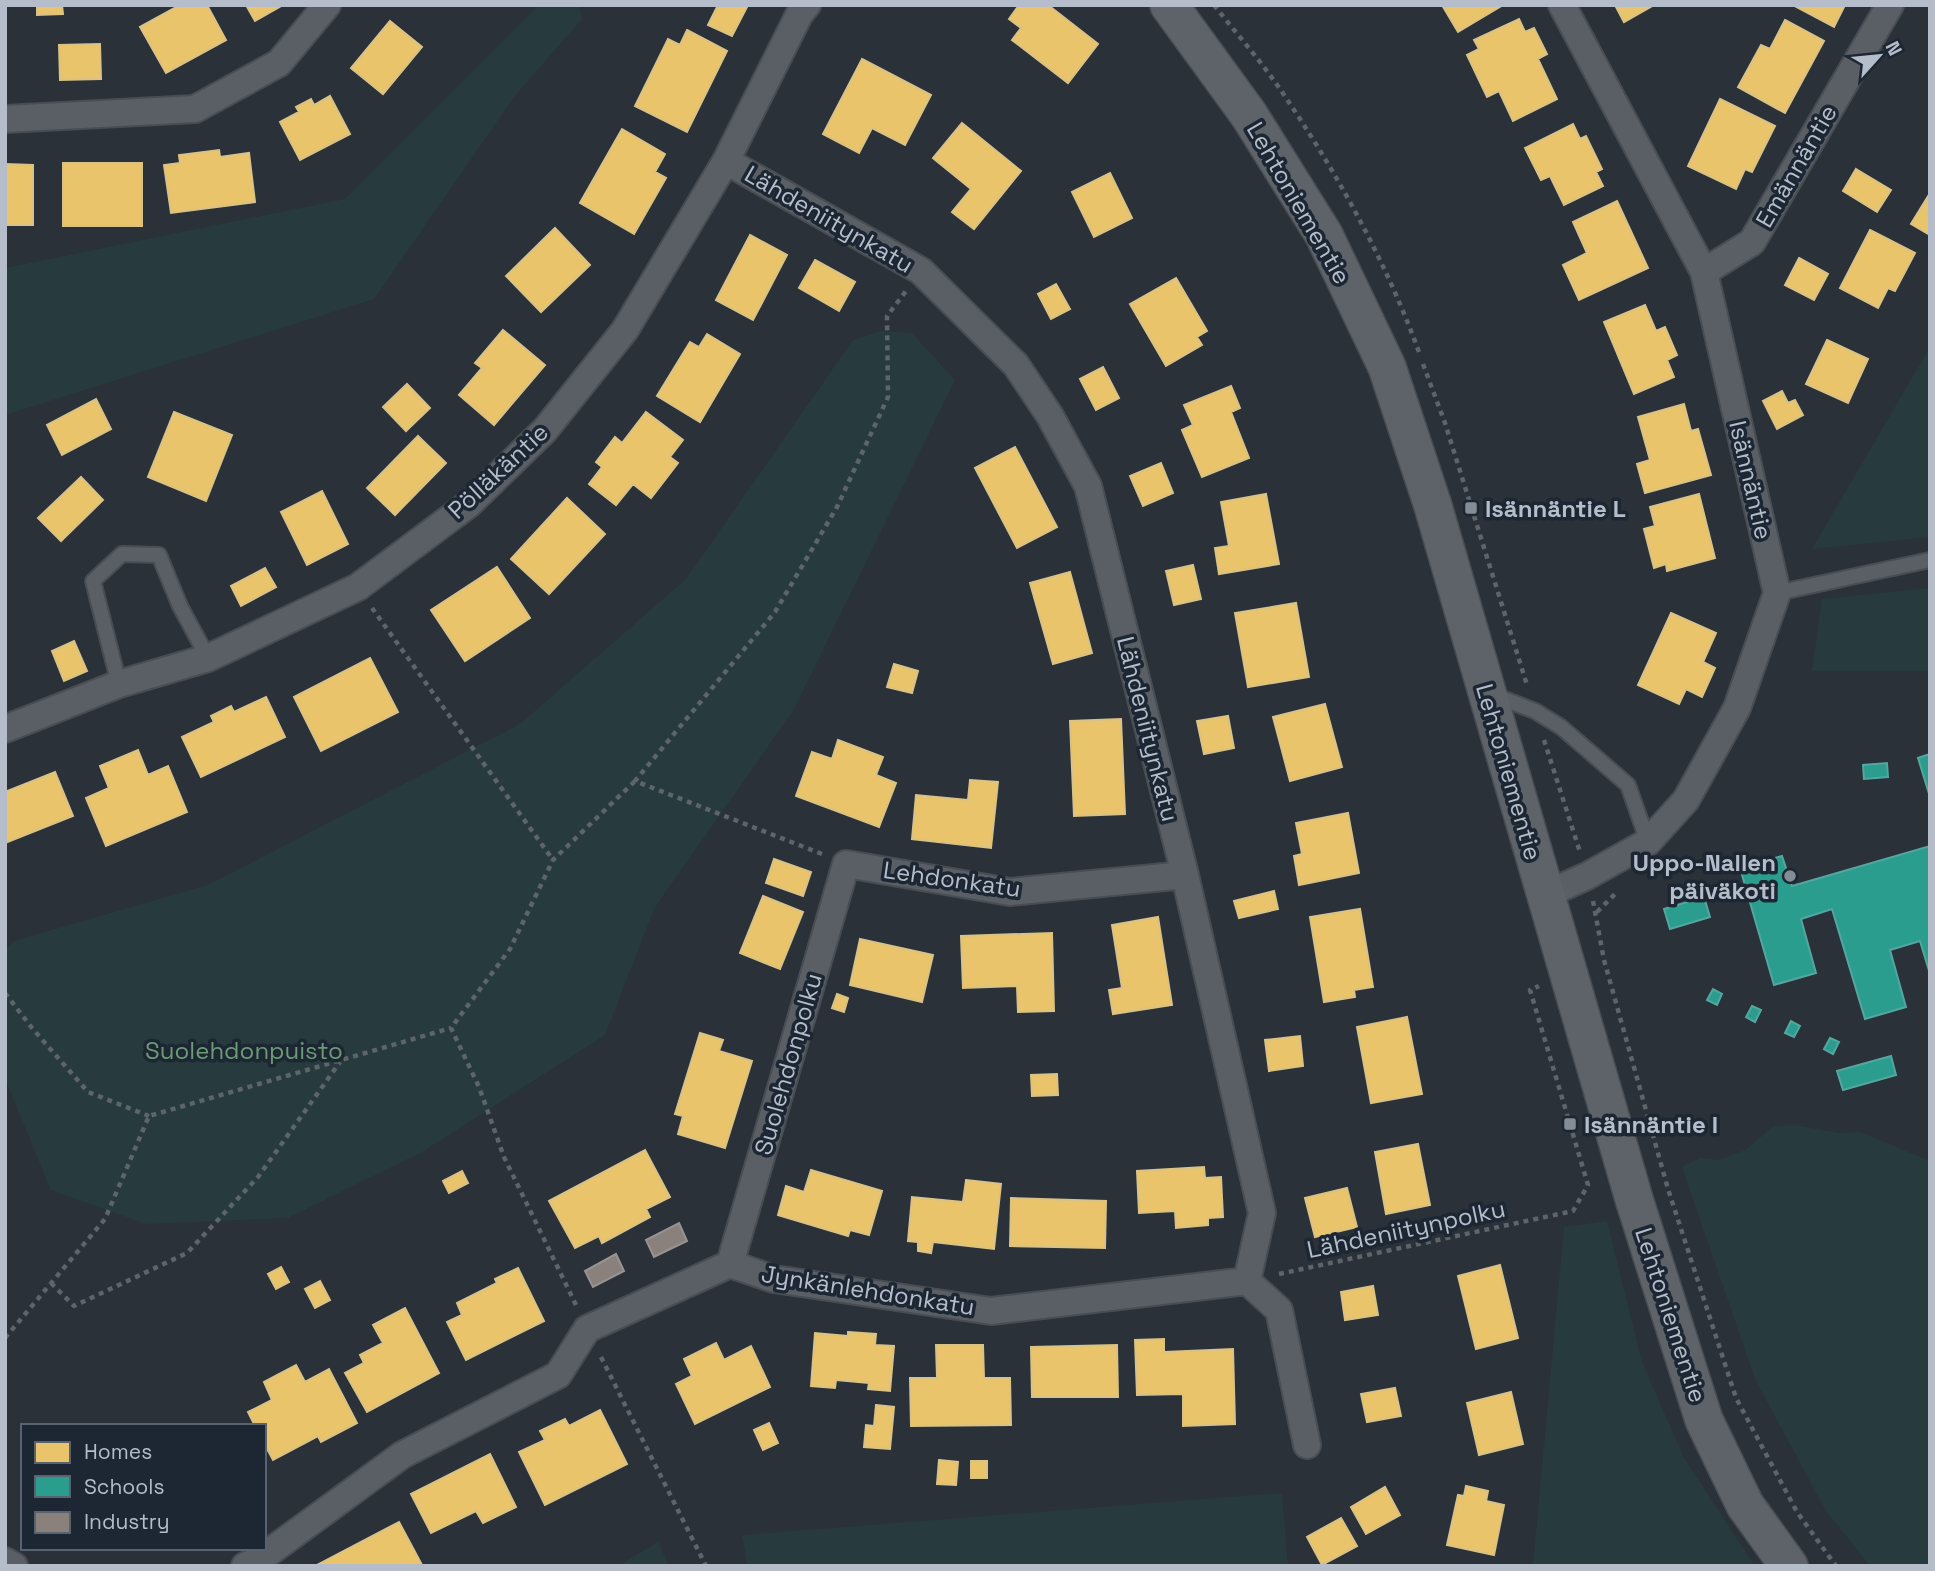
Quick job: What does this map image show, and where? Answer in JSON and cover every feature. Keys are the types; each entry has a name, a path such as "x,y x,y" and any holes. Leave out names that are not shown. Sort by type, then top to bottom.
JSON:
{"main road":[{"name":"Lehtoniementie","path":"1169,5 1249,115 1324,234 1387,367 1433,506 1634,1199 1704,1420 1745,1505 1789,1566"}],"street":[{"path":"5,119 195,108 279,63 327,5"},
{"name":"Pölläkäntie","path":"5,729 119,684 208,658 358,587 469,504 545,430 625,330 726,161 799,15 807,5"},
{"name":"Isännäntie","path":"1562,5 1704,272 1777,593"},
{"name":"Emännäntie","path":"1704,272 1752,242 1890,5"},
{"name":"Lähdeniitynkatu","path":"726,161 921,271 1016,365 1050,416 1088,486 1185,875 1262,1213 1247,1281"},
{"path":"1545,895 1587,876 1648,842 1686,800 1737,708 1777,593"},
{"name":"Lehdonkatu","path":"846,864 1010,892 1185,875"},
{"name":"Suolehdonpolku","path":"730,1264 846,864"},
{"name":"Jynkänlehdonkatu","path":"587,1329 730,1264 774,1279 990,1311 1247,1281"},
{"path":"1247,1281 1279,1310 1307,1446"},
{"path":"245,1566 260,1559 402,1455 558,1375 587,1329"},
{"path":"5,1561 14,1566"}],"lane":[{"path":"119,684 93,582 122,554 159,555 180,606 208,658"},
{"path":"1777,593 1930,560"},
{"path":"1487,692 1535,711 1561,727 1628,785 1648,842"}],"path":[{"path":"5,993 88,1092 149,1116 452,1028 510,948 553,860 635,780 775,612 837,508 888,397 887,316 921,271"},
{"path":"358,587 553,860"},
{"path":"635,780 846,864"},
{"name":"Lähdeniitynpolku","path":"1247,1281 1573,1210 1588,1185 1530,990"},
{"path":"452,1028 479,1087 504,1157 706,1566"},
{"path":"51,1283 74,1306 187,1253 258,1177 341,1060"},
{"path":"5,1338 105,1219 149,1116"}],"green space":[{"path":"539,5 579,5 582,19 514,97 374,299 5,415 5,268 345,199"},
{"name":"Suolehdonpuisto","path":"881,331 912,333 955,380 793,711 655,907 605,1035 422,1152 288,1218 146,1224 51,1190 5,1079 5,951 14,941 208,885 520,724 686,579 853,340"},
{"path":"1930,347 1930,537 1812,549"},
{"path":"1930,588 1930,671 1812,671 1822,599"},
{"path":"1795,1125 1839,1133 1860,1132 1930,1161 1930,1566 1870,1566 1826,1511 1755,1379 1682,1167 1700,1158 1719,1160 1745,1150 1774,1126"},
{"path":"1607,1221 1642,1362 1684,1458 1755,1566 1533,1566 1564,1227"},
{"path":"1282,1493 1288,1566 748,1566 742,1535"},
{"path":"658,1542 669,1566 618,1566"}],"building: Homes":[{"path":"37,5 62,5 63,14 37,15"},
{"path":"180,5 207,5 226,40 166,73 140,27"},
{"path":"246,5 283,5 255,21"},
{"path":"718,5 748,5 732,36 708,25"},
{"path":"1019,5 1048,5 1098,44 1068,83 1012,40 1021,28 1009,19"},
{"path":"1442,5 1503,5 1458,32"},
{"path":"1615,5 1654,5 1624,22"},
{"path":"1793,5 1845,5 1834,27"},
{"path":"1519,19 1525,32 1534,28 1547,54 1538,59 1557,99 1513,121 1499,91 1487,97 1467,55 1479,49 1474,40"},
{"path":"1785,20 1824,41 1785,113 1738,87 1761,45 1770,49"},
{"path":"390,21 422,47 383,94 351,68"},
{"path":"687,30 727,51 687,132 635,106 668,39 680,45"},
{"path":"100,44 101,79 60,80 59,45"},
{"path":"862,59 931,95 905,145 872,128 859,153 823,134"},
{"path":"330,96 350,134 300,160 280,122 299,112 296,107 311,99 314,105"},
{"path":"1720,99 1775,126 1752,172 1745,169 1736,189 1688,166"},
{"path":"962,123 1021,171 974,229 952,212 971,189 933,158"},
{"path":"1573,124 1580,139 1586,136 1602,169 1596,172 1603,186 1564,205 1550,176 1541,180 1525,148"},
{"path":"622,129 665,154 655,172 666,178 634,234 580,203"},
{"path":"219,150 220,157 249,153 255,202 171,213 164,165 180,163 179,155"},
{"path":"63,163 142,163 142,226 63,226"},
{"path":"5,164 33,165 33,225 5,225"},
{"path":"1856,169 1891,190 1877,212 1843,191"},
{"path":"1110,173 1132,218 1094,237 1072,192"},
{"path":"1930,193 1930,235 1911,224"},
{"path":"1617,201 1648,268 1579,300 1563,265 1587,253 1573,222"},
{"path":"555,228 590,265 541,312 506,276"},
{"path":"1870,230 1915,253 1895,291 1888,288 1878,308 1840,288"},
{"path":"750,235 787,255 753,320 716,300"},
{"path":"1799,258 1828,274 1814,300 1785,285"},
{"path":"815,260 855,282 839,311 799,288"},
{"path":"1176,278 1207,331 1197,337 1202,345 1166,366 1130,304"},
{"path":"1056,284 1070,309 1051,319 1038,294"},
{"path":"1645,305 1656,331 1665,327 1677,355 1667,360 1674,377 1634,394 1604,322"},
{"path":"503,330 545,365 494,425 459,395 482,368 475,363"},
{"path":"707,334 740,354 700,422 657,396 690,342 699,347"},
{"path":"1827,340 1868,359 1848,403 1806,384"},
{"path":"1103,367 1119,398 1096,410 1080,379"},
{"path":"407,384 430,408 406,431 383,407"},
{"path":"1231,386 1240,408 1231,412 1249,458 1202,477 1182,430 1193,425 1184,405"},
{"path":"1782,391 1788,403 1795,400 1803,415 1777,429 1763,401"},
{"path":"96,399 111,429 62,455 47,425"},
{"path":"1684,404 1691,431 1698,429 1711,475 1645,493 1637,464 1650,460 1638,417"},
{"path":"174,412 232,435 206,501 148,477"},
{"path":"646,412 683,440 670,457 678,463 651,498 633,484 616,505 589,484 602,467 596,462 615,437 622,443"},
{"path":"418,436 446,463 395,515 367,488"},
{"path":"1015,447 1057,527 1017,548 975,468"},
{"path":"1161,463 1173,493 1143,506 1130,476"},
{"path":"81,477 103,500 61,541 38,518"},
{"path":"322,491 348,544 307,565 281,512"},
{"path":"1266,494 1279,564 1219,574 1215,548 1229,546 1221,502"},
{"path":"1699,494 1715,558 1667,571 1666,564 1654,568 1644,529 1655,526 1650,507"},
{"path":"567,498 605,534 549,594 511,559"},
{"path":"1193,565 1201,599 1174,605 1166,571"},
{"path":"497,567 530,618 465,661 431,610"},
{"path":"265,568 276,587 241,606 231,586"},
{"path":"1070,572 1092,653 1053,664 1030,583"},
{"path":"1296,603 1309,677 1248,687 1235,613"},
{"path":"1671,613 1716,633 1703,662 1715,668 1702,697 1686,689 1679,704 1638,685"},
{"path":"74,641 87,671 64,681 52,651"},
{"path":"370,658 398,712 321,751 294,697"},
{"path":"894,664 918,671 912,693 887,687"},
{"path":"266,697 285,737 201,777 182,737 214,722 211,716 231,706 234,712"},
{"path":"1325,704 1342,767 1290,781 1273,717"},
{"path":"1228,716 1234,748 1204,754 1197,721"},
{"path":"1121,719 1125,814 1074,816 1070,721"},
{"path":"838,740 883,757 876,775 896,783 879,827 796,796 812,752 832,759"},
{"path":"138,750 148,775 168,766 187,812 106,846 86,798 109,788 100,766"},
{"path":"55,772 73,816 5,843 5,792"},
{"path":"970,780 998,782 991,848 912,839 916,795 968,800"},
{"path":"1348,813 1359,873 1299,885 1294,856 1302,854 1296,823"},
{"path":"774,859 811,872 803,896 766,883"},
{"path":"1274,891 1278,909 1239,918 1234,901"},
{"path":"763,896 803,912 780,969 740,953"},
{"path":"1360,909 1373,987 1354,990 1355,997 1324,1002 1310,917"},
{"path":"1158,917 1172,1005 1113,1014 1109,990 1122,988 1112,925"},
{"path":"1052,933 1054,1011 1018,1012 1017,986 963,988 961,936"},
{"path":"860,939 933,955 922,1002 850,985"},
{"path":"837,994 848,998 844,1012 832,1008"},
{"path":"1407,1017 1422,1094 1371,1103 1357,1027"},
{"path":"700,1033 723,1040 719,1051 752,1061 725,1148 678,1134 683,1116 675,1114"},
{"path":"1300,1036 1303,1066 1269,1071 1265,1040"},
{"path":"1057,1074 1058,1095 1032,1096 1031,1075"},
{"path":"1418,1144 1430,1205 1386,1214 1375,1152"},
{"path":"645,1150 670,1197 646,1209 650,1217 602,1243 599,1236 575,1248 549,1201"},
{"path":"1204,1167 1205,1178 1221,1177 1223,1217 1208,1218 1208,1225 1176,1228 1175,1211 1139,1213 1137,1171"},
{"path":"811,1170 882,1191 869,1235 850,1230 848,1236 778,1215 786,1186 804,1192"},
{"path":"462,1171 468,1183 449,1193 443,1181"},
{"path":"966,1180 1001,1184 994,1249 933,1242 931,1253 918,1251 918,1242 908,1241 912,1197 963,1202"},
{"path":"1347,1188 1357,1227 1315,1237 1305,1198"},
{"path":"1011,1198 1106,1201 1105,1248 1010,1246"},
{"path":"1500,1265 1518,1338 1476,1349 1458,1276"},
{"path":"281,1267 289,1282 276,1289 268,1274"},
{"path":"518,1268 544,1321 466,1360 447,1322 462,1315 457,1303 497,1283 495,1279"},
{"path":"320,1281 330,1300 315,1308 305,1289"},
{"path":"1373,1286 1378,1315 1345,1320 1341,1292"},
{"path":"405,1308 439,1373 367,1412 345,1373 364,1363 360,1355 383,1343 373,1325"},
{"path":"848,1332 876,1334 875,1345 894,1346 890,1391 868,1389 869,1383 836,1380 835,1388 811,1386 815,1333 848,1336"},
{"path":"1164,1339 1164,1352 1233,1349 1235,1424 1183,1426 1183,1394 1137,1395 1135,1340"},
{"path":"716,1343 724,1360 751,1346 770,1387 695,1424 676,1384 692,1376 684,1359"},
{"path":"936,1345 983,1345 984,1378 1010,1378 1011,1425 911,1426 910,1378 937,1378"},
{"path":"1117,1345 1118,1397 1032,1397 1031,1347"},
{"path":"296,1365 305,1382 329,1369 357,1423 321,1442 318,1436 273,1460 266,1447 266,1424 254,1424 248,1412 272,1400 264,1382"},
{"path":"1395,1388 1401,1416 1367,1422 1361,1394"},
{"path":"1511,1392 1523,1444 1479,1455 1467,1403"},
{"path":"876,1405 894,1407 890,1449 864,1447 866,1425 874,1426"},
{"path":"600,1410 627,1464 545,1505 519,1452 545,1440 540,1431 565,1419 569,1426"},
{"path":"769,1423 778,1443 763,1450 754,1430"},
{"path":"490,1454 516,1507 483,1523 476,1511 431,1533 411,1494"},
{"path":"939,1460 958,1462 956,1485 937,1484"},
{"path":"971,1461 987,1461 987,1478 971,1478"},
{"path":"1466,1486 1488,1491 1486,1501 1504,1505 1494,1555 1447,1545 1458,1495 1464,1496"},
{"path":"1385,1487 1400,1515 1366,1534 1351,1507"},
{"path":"1341,1518 1357,1546 1322,1565 1307,1537"},
{"path":"399,1522 422,1565 317,1565"}],"building: Schools":[{"path":"1930,754 1930,797 1918,758"},
{"path":"1887,763 1888,777 1864,779 1863,765"},
{"path":"1930,846 1930,974 1920,941 1890,950 1906,1007 1865,1019 1832,909 1801,919 1816,973 1774,985 1740,868 1782,856 1792,886"},
{"path":"1704,897 1710,917 1670,929 1664,909"},
{"path":"1713,989 1722,994 1717,1005 1707,1000"},
{"path":"1752,1006 1761,1010 1755,1022 1746,1017"},
{"path":"1791,1021 1800,1026 1794,1037 1785,1033"},
{"path":"1830,1038 1839,1042 1833,1054 1824,1049"},
{"path":"1891,1056 1896,1075 1843,1090 1837,1071"}],"building: Industry":[{"path":"679,1223 687,1241 654,1257 646,1240"},
{"path":"616,1254 624,1271 593,1287 585,1271"}],"place":[{"name":"Isännäntie L","path":"1471,508"},
{"name":"Uppo-Nallen päiväkoti","path":"1790,876"},
{"name":"Isännäntie I","path":"1570,1124"}]}
